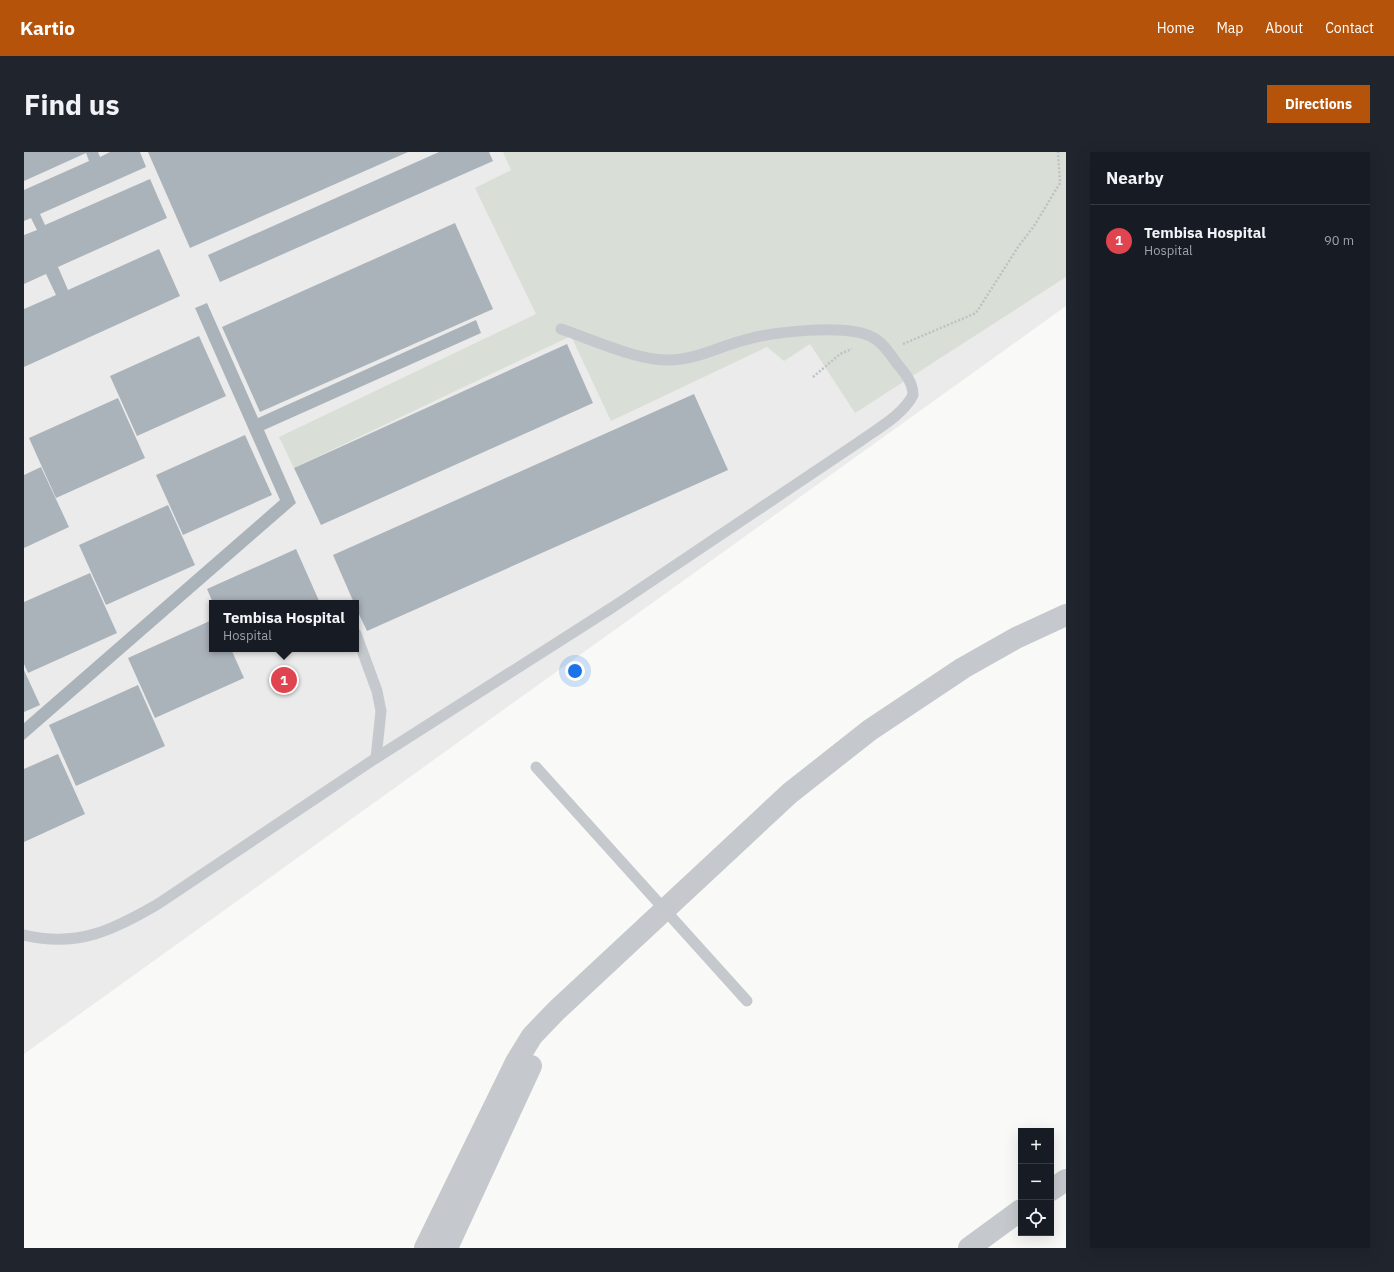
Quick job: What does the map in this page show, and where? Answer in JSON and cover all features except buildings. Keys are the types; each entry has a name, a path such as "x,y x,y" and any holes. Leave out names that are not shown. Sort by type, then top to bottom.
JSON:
{"street":[{"path":"425,1248 516,1062 532,1036 557,1010 790,793 870,730 963,668 1016,638 1066,615"},
{"path":"447,1248 519,1088 557,1010"},
{"path":"1054,1188 1066,1180"},
{"path":"969,1248 1018,1212"}],"lane":[{"path":"24,935 63,940 93,935 123,924 158,904 376,758 613,606 860,442 893,417 914,395 913,388 887,349 873,337 863,333 846,330 816,330 761,336 741,341 696,357 666,360 629,352 561,329"},
{"path":"359,642 377,691 381,710 380,734 376,758"},
{"path":"536,767 747,1001"}],"path":[{"path":"813,377 840,354 864,345 887,349 916,339 976,313 1060,183 1058,152"}],"shaded area":[{"path":"24,152 1066,152 1066,306 24,1054"},
{"path":"503,152 1066,152 1066,277 855,413 810,344 784,361 767,347 611,421 571,336 294,468 279,437 536,314 475,188 511,170"}],"place":[{"name":"Tembisa Hospital","path":"284,680"}]}
